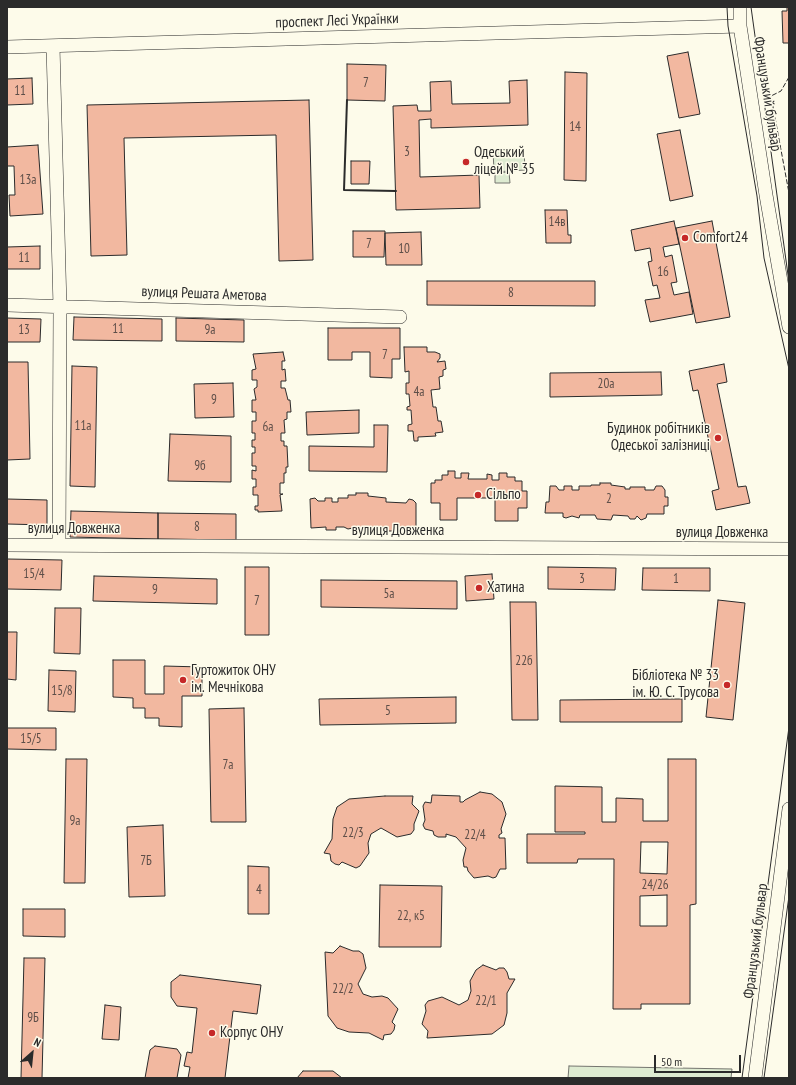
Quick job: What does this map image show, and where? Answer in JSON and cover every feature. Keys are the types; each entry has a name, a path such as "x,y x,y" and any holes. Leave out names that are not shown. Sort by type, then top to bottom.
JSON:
{"street":[{"name":"Французький бульвар","path":"740,7 740,26 766,195 789,327"},
{"name":"проспект Лесі Українки","path":"7,47 740,26"},
{"path":"53,46 60,307 59,545"},
{"name":"вулиця Решата Аметова","path":"7,305 400,317"},
{"name":"вулиця Довженка","path":"7,544 789,550"},
{"name":"Французький бульвар","path":"755,1078 789,808"}],"green space":[{"path":"524,149 525,170 494,172 493,150"},
{"path":"509,172 510,183 495,183 495,173"},
{"path":"569,1066 732,1069 731,1078 568,1078"}],"building":[{"path":"787,7 789,7 789,43 783,43 782,11 787,11"},
{"path":"688,52 700,114 679,118 667,56"},
{"path":"347,64 386,65 385,101 347,100"},
{"path":"565,72 587,73 586,181 564,180"},
{"path":"32,78 33,104 7,105 7,79"},
{"path":"527,80 528,125 431,128 431,119 419,120 420,177 479,175 480,208 396,210 393,106 417,105 418,111 431,111 430,82 451,81 452,104 510,103 509,81"},
{"path":"309,100 313,260 279,261 276,135 124,138 127,255 91,256 87,105"},
{"path":"680,130 693,196 670,201 657,134"},
{"path":"38,145 43,214 10,216 9,195 15,195 14,166 7,166 7,147"},
{"path":"351,161 370,161 369,184 351,184"},
{"path":"545,210 567,210 568,235 571,235 571,243 546,243"},
{"path":"674,221 679,244 663,247 665,257 672,255 677,282 671,283 674,295 689,292 693,314 650,322 645,300 660,298 657,285 653,286 648,262 652,261 650,248 635,251 631,230"},
{"path":"712,221 730,317 696,323 676,228"},
{"path":"353,231 385,231 384,257 353,257"},
{"path":"421,232 422,265 386,265 385,233"},
{"path":"40,246 40,269 7,269 7,247"},
{"path":"427,281 595,281 595,306 427,305"},
{"path":"74,317 162,319 162,341 73,340"},
{"path":"7,318 41,319 40,342 7,342"},
{"path":"176,318 244,320 244,342 176,341"},
{"path":"328,328 400,328 400,359 392,359 392,378 370,377 370,352 352,352 352,360 328,360"},
{"path":"404,347 427,347 427,352 435,352 440,354 440,358 437,362 445,361 446,369 443,370 443,376 439,377 440,389 431,390 433,407 436,407 438,421 441,421 443,432 435,433 436,436 418,437 418,441 414,441 413,431 408,431 408,425 412,424 411,410 407,410 407,407 410,406 409,394 406,394 406,383 409,383 409,371 405,372"},
{"path":"283,352 285,361 282,361 282,370 285,369 286,381 281,381 281,388 285,388 288,400 290,400 291,412 287,412 287,419 284,420 285,433 281,433 281,441 284,441 284,446 287,446 288,467 286,467 286,473 284,473 284,483 280,483 280,494 283,494 280,495 282,511 258,512 258,510 255,510 255,506 258,506 258,495 253,495 253,487 256,487 256,479 252,479 252,470 256,471 256,466 252,466 252,453 255,453 255,447 252,447 252,440 255,440 255,433 252,433 252,421 256,421 256,412 252,412 252,400 256,400 254,389 257,387 257,380 252,380 252,370 256,369 253,354"},
{"path":"7,362 28,362 30,459 7,460"},
{"name":"Будинок робітників Одеської залізниці","path":"724,364 727,382 717,384 738,487 746,486 750,503 716,510 712,491 719,489 698,390 693,391 689,371"},
{"path":"72,366 97,367 95,487 70,486"},
{"path":"661,372 662,395 550,397 550,373"},
{"path":"233,383 234,417 195,418 194,384"},
{"path":"359,410 359,433 307,435 306,412"},
{"path":"374,425 388,425 387,472 309,471 309,446 374,447"},
{"path":"170,434 231,436 231,482 168,481"},
{"path":"448,471 455,471 455,478 461,478 461,473 469,473 468,479 487,479 487,474 492,475 492,480 499,480 499,473 507,473 507,477 515,477 515,481 522,481 522,491 527,491 527,508 518,508 518,521 495,521 495,498 457,498 457,520 440,520 440,503 431,503 431,483 435,483 435,480 442,480 442,475 448,475"},
{"path":"600,483 611,483 611,485 625,487 625,489 630,489 630,487 645,487 645,490 654,490 656,486 662,486 665,490 665,497 668,497 668,506 664,506 664,514 647,514 646,518 641,520 637,516 635,519 630,519 628,516 613,515 611,520 597,519 595,515 580,515 579,518 572,516 566,518 563,517 563,513 545,513 546,502 549,502 550,486 556,486 559,490 564,490 564,486 572,486 572,490 579,490 579,486 600,485"},
{"path":"356,493 368,493 368,496 386,498 386,502 406,503 409,499 413,500 416,503 416,528 409,530 406,528 398,528 398,531 388,531 388,527 381,527 377,530 373,527 367,527 367,530 357,530 357,527 348,529 344,527 336,527 336,530 326,530 326,527 311,528 310,499 315,498 318,501 325,501 325,498 332,498 332,502 338,502 338,498 348,498 348,495 356,495"},
{"path":"7,499 47,500 47,525 7,524"},
{"path":"71,511 158,513 158,539 70,537"},
{"path":"158,513 236,514 236,540 158,539"},
{"path":"7,559 62,560 61,590 7,589"},
{"path":"245,567 269,567 269,635 245,635"},
{"path":"548,567 616,568 615,590 548,589"},
{"path":"643,568 710,568 710,591 642,590"},
{"name":"Хатина","path":"492,574 494,599 466,601 465,576"},
{"path":"94,576 217,579 217,604 93,601"},
{"path":"321,580 457,581 457,609 321,607"},
{"path":"718,600 745,603 733,720 706,717"},
{"path":"510,602 536,602 538,720 512,720"},
{"path":"55,608 81,608 80,654 54,653"},
{"path":"7,632 17,632 16,680 7,679"},
{"name":"Гуртожиток ОНУ ім. Мечнікова","path":"113,660 145,660 145,694 164,694 164,666 202,667 202,696 182,696 182,727 159,726 159,718 145,718 145,708 133,708 133,698 113,697"},
{"path":"49,670 76,671 75,712 48,711"},
{"path":"456,697 456,723 320,725 319,699"},
{"path":"682,699 682,722 560,722 560,700"},
{"path":"244,708 246,822 211,822 209,709"},
{"path":"7,728 56,728 56,750 7,749"},
{"path":"66,759 87,759 85,883 64,883"},
{"path":"668,759 696,759 696,904 690,905 690,1004 641,1004 641,1009 613,1009 614,859 578,859 577,863 527,863 527,834 585,834 585,832 555,832 555,786 602,787 602,822 616,822 616,798 643,799 643,821 668,821","holes":["641,842 668,842 667,874 640,873","667,895 667,926 640,926 640,896"]},
{"path":"480,792 492,794 502,802 506,814 501,829 502,833 499,835 499,838 505,838 506,869 500,869 496,877 493,878 488,876 474,878 468,871 467,867 464,867 463,860 466,848 456,837 446,834 446,837 438,837 434,835 433,831 425,829 423,825 425,820 423,806 425,802 431,803 432,795 460,796 460,802 463,802"},
{"path":"385,796 413,796 412,804 419,811 414,824 414,830 411,834 397,837 381,828 371,834 368,843 369,853 360,866 356,868 342,862 339,865 331,861 330,854 324,853 332,839 333,819 337,807 349,799"},
{"path":"163,825 165,896 129,897 127,827"},
{"path":"248,866 269,867 269,914 248,914"},
{"path":"380,885 442,886 441,947 379,947"},
{"path":"23,909 65,909 65,937 23,936"},
{"path":"340,946 353,951 359,951 363,954 366,968 358,984 363,994 372,997 382,996 388,998 398,1009 392,1022 395,1025 394,1030 391,1034 384,1035 383,1040 369,1033 349,1032 337,1028 328,1016 325,952 333,953"},
{"path":"24,958 45,958 42,1078 21,1078"},
{"path":"483,965 496,970 499,968 504,968 509,979 515,979 507,993 507,1013 504,1025 492,1034 427,1038 428,1031 422,1024 426,1011 425,1005 428,1001 442,997 459,1005 468,1000 471,991 470,981 476,970"},
{"name":"Корпус ОНУ","path":"180,975 261,985 257,1014 233,1011 225,1078 188,1078 190,1067 184,1066 187,1052 192,1053 197,1008 177,1006 171,997 171,982"},
{"path":"105,1005 121,1007 119,1040 102,1039"},
{"path":"155,1046 177,1049 181,1055 177,1078 145,1078 150,1050"},
{"path":"303,1071 333,1071 342,1078 297,1078"}],"tram line":[{"path":"727,7 728,26 757,196 764,258 789,369"},
{"path":"751,7 789,282"},
{"path":"742,1078 789,727"},
{"path":"764,1078 789,896"}],"fence":[{"path":"789,77 781,91 771,96 789,193"}],"wall":[{"path":"347,100 344,190 396,191"}],"place":[{"name":"Одеський ліцей № 35","path":"466,162"},
{"name":"Comfort24","path":"685,238"},
{"name":"Будинок робітників Одеської залізниці","path":"718,438"},
{"name":"Сільпо","path":"478,495"},
{"name":"Хатина","path":"479,588"},
{"name":"Гуртожиток ОНУ ім. Мечнікова","path":"183,680"},
{"name":"Бібліотека № 33 ім. Ю. С. Трусова","path":"727,685"},
{"name":"Корпус ОНУ","path":"212,1033"}]}
